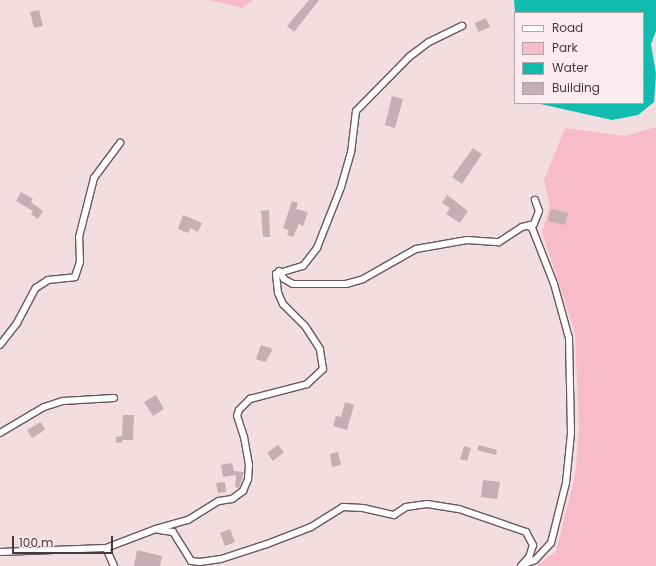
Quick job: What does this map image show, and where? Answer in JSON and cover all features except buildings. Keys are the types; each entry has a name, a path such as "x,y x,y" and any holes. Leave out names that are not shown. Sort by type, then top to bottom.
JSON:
{"street":[{"path":"279,271 303,266 316,248 345,174 351,153 356,111 409,57 429,42 462,26"},
{"path":"0,345 17,323 36,288 48,280 74,277 80,262 79,237 94,178 120,143"},
{"path":"279,271 284,279 292,284 346,284 363,279 416,249 467,240 499,242 537,220 539,211 535,200"},
{"path":"523,565 535,560 551,543 566,483 571,433 569,338 554,284 532,228 528,226"},
{"path":"0,552 106,548 156,529 188,520 219,501 232,499 243,491 248,480 249,465 244,437 237,416 239,410 250,398 307,384 323,369 320,349 305,326 280,299 275,279 279,271"},
{"path":"0,433 44,407 63,401 114,398"},
{"path":"156,529 173,532 191,561 200,562 221,559 267,544 311,527 343,507 363,508 394,515 406,507 428,504 459,509 526,532 533,545 523,565"},
{"path":"106,548 114,566"}],"green space":[{"path":"209,0 253,0 242,8"},
{"path":"656,127 656,566 537,566 556,551 575,476 579,429 575,333 542,232 550,207 544,180 565,128 625,136"}],"water":[{"path":"514,0 656,0 656,31 651,44 656,74 654,102 638,115 612,120 540,104 644,104 644,12 515,12"}]}
